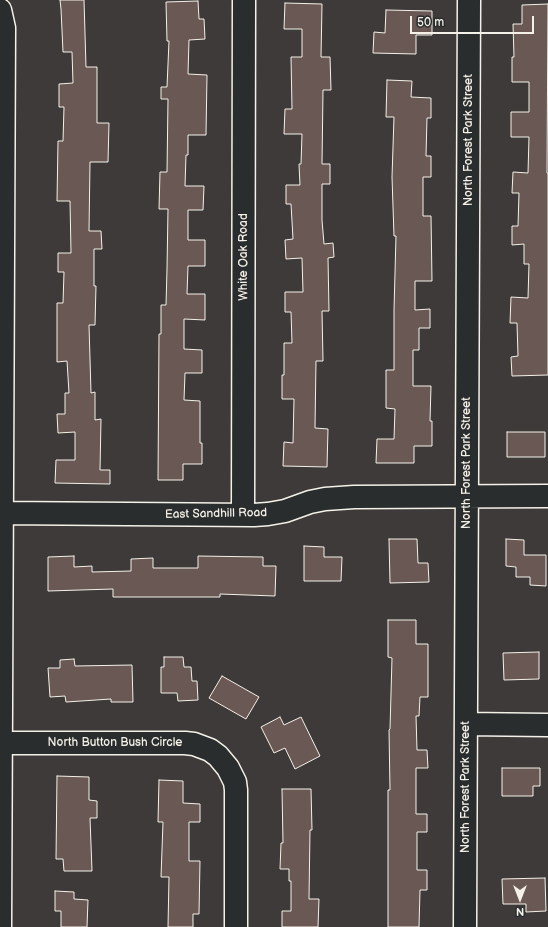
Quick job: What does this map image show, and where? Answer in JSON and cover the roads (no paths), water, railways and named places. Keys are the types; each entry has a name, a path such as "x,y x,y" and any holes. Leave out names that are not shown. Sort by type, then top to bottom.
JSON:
{"street":[{"name":"White Oak Road","path":"243,515 244,0"},
{"name":"North Forest Park Street","path":"465,927 470,0"},
{"path":"0,10 4,28 1,194 0,927"},
{"name":"East Sandhill Road","path":"1,513 243,515 268,514 285,511 310,502 325,499 354,497 548,496"},
{"path":"466,724 548,724"},
{"name":"North Button Bush Circle","path":"1,743 185,743 194,744 210,750 218,756 228,768 236,790 236,927"}]}
